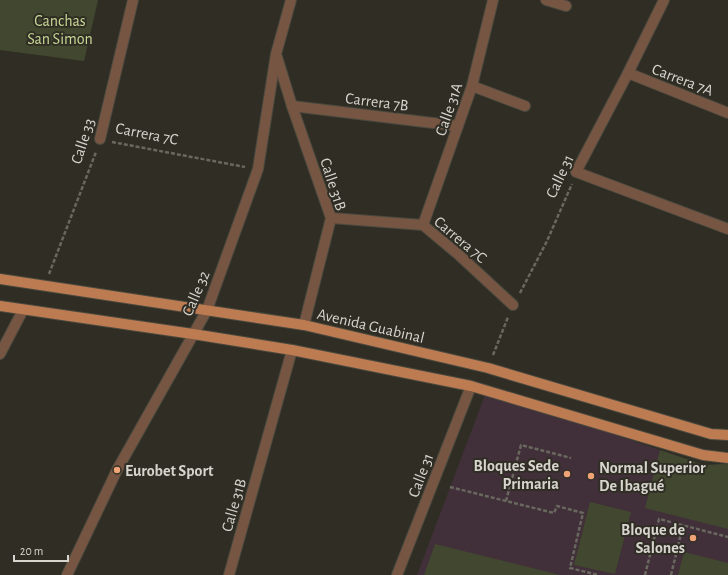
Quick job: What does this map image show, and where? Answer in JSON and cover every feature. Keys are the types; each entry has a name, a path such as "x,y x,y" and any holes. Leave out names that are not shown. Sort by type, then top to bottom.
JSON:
{"main road":[{"name":"Avenida Guabinal","path":"0,278 304,325 488,368 711,434 728,435"},
{"path":"0,306 292,350 471,386 703,455 728,458"}],"street":[{"name":"Calle 33","path":"100,140 133,0"},
{"name":"Calle 32","path":"67,575 117,470 207,310 258,169 276,54 291,0"},
{"name":"Calle 31A","path":"423,225 472,86 493,0"},
{"path":"546,0 566,6"},
{"name":"Calle 31","path":"576,172 628,73 664,0"},
{"name":"Calle 31B","path":"276,54 292,106 331,218 304,325"},
{"name":"Carrera 7A","path":"628,73 728,113"},
{"path":"472,86 525,106"},
{"name":"Carrera 7B","path":"292,106 458,126"},
{"path":"576,172 728,229"},
{"name":"Carrera 7C","path":"331,218 423,225 459,255 513,305"},
{"path":"0,354 23,310"},
{"name":"Calle 31B","path":"229,575 292,350"},
{"name":"Calle 31","path":"398,575 471,386"}],"path":[{"name":"Carrera 7C","path":"100,140 258,169"},
{"name":"Calle 33","path":"44,286 100,140"},
{"name":"Calle 31","path":"488,368 513,305 547,241 576,172"},
{"path":"506,501 521,445 571,458"},
{"path":"450,487 554,513 557,506 583,512 570,568 598,575"},
{"path":"645,575 659,519 728,537"},
{"path":"671,575 683,525"}],"shaded area":[{"name":"Normal Superior De Ibagué","path":"485,395 613,434 704,465 728,464 728,575 417,575"}],"green space":[{"name":"Canchas San Simon","path":"0,0 98,0 84,61 0,50"},
{"path":"660,450 704,465 728,464 728,529 645,508"},
{"path":"590,502 631,512 615,574 574,565"},
{"path":"435,544 560,575 424,575"},
{"path":"684,552 728,563 728,575 678,575"}],"place":[{"name":"Eurobet Sport","path":"117,470"},
{"name":"Bloques Sede Primaria","path":"567,474"},
{"name":"Normal Superior De Ibagué","path":"591,476"},
{"name":"Bloque de Salones","path":"693,538"}]}
